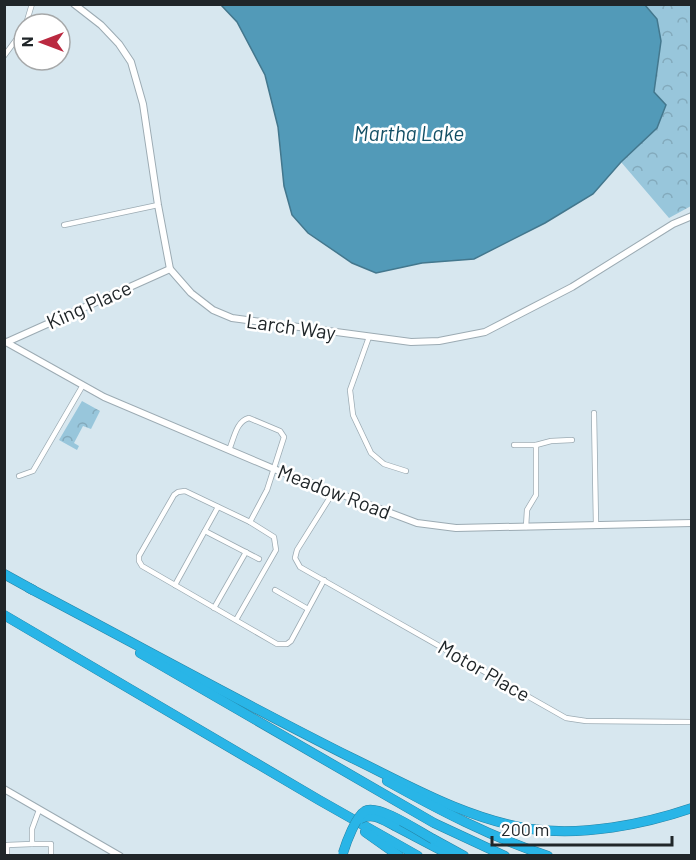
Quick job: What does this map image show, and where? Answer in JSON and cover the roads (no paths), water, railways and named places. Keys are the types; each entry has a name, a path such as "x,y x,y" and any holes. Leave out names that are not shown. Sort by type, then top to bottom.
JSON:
{"highway":[{"path":"4,574 434,823 505,855"},
{"path":"29,588 321,742 456,808 530,829 563,831 605,828 671,815 692,808"},
{"path":"4,615 319,800 418,855"},
{"path":"321,742 444,813 502,840 548,855"},
{"path":"319,800 399,855"},
{"path":"342,854 356,823 365,811 375,809 464,855"},
{"path":"356,823 370,815 380,818 452,855"}],"street":[{"name":"Larch Way","path":"74,4 101,25 119,44 131,62 143,104 158,205 171,269 191,293 213,310 232,318 411,342 439,341 485,332 572,287 673,224 692,216"},
{"path":"64,225 158,205"},
{"name":"King Place","path":"6,341 171,269"},
{"path":"369,337 350,390 353,415 371,453 384,464 406,471"},
{"name":"Meadow Road","path":"6,341 104,397 274,469 428,526 456,528 692,523"},
{"path":"19,476 33,471 84,385"},
{"path":"594,413 596,525"},
{"path":"229,450 240,422 245,419 249,418 280,431 284,435 285,441 267,490 250,522"},
{"path":"514,445 536,445 551,441 572,440"},
{"path":"526,526 527,510 536,495 536,445"},
{"path":"236,620 276,550 277,544 274,537 250,522 181,491 174,495 139,555 142,566 277,644 287,644 291,641 324,580"},
{"name":"Motor Place","path":"334,491 297,550 295,558 300,567 566,718 586,721 692,722"},
{"path":"175,585 218,507"},
{"path":"205,531 259,559"},
{"path":"214,608 246,552"},
{"path":"275,590 308,609"},
{"path":"4,789 120,855"},
{"path":"32,844 32,829 39,810"},
{"path":"7,855 7,845 32,844 51,844 51,855"}],"water":[{"name":"Martha Lake","path":"221,5 645,5 657,19 661,41 654,92 666,105 657,128 621,162 593,194 545,223 474,259 422,263 376,273 352,263 308,233 292,215 284,186 278,127 265,75 237,22"}]}
